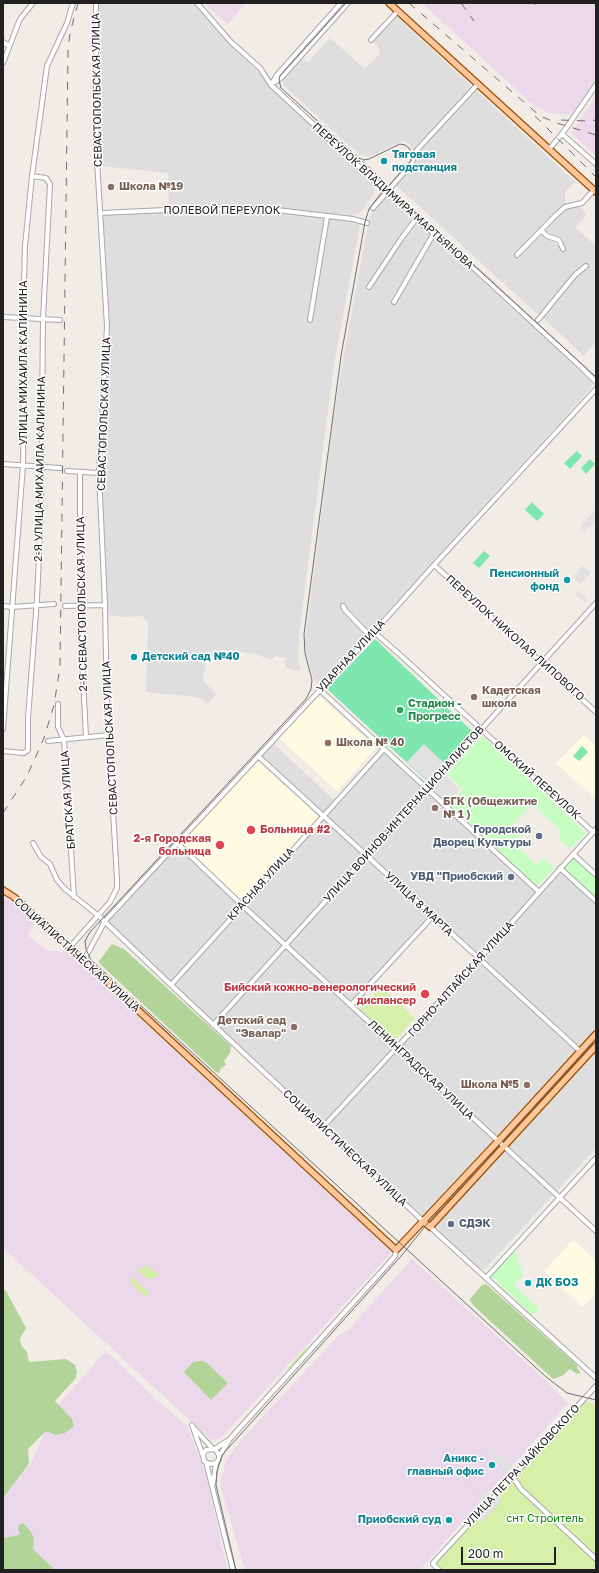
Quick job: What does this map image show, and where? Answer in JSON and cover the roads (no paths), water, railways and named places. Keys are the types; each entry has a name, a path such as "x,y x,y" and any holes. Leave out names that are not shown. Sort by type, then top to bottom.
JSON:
{"main road":[{"path":"389,3 595,191"},
{"name":"СОЦИАЛИСТИЧЕСКАЯ УЛИЦА","path":"3,890 84,960 396,1250"},
{"path":"396,1250 596,1034"},
{"path":"430,1227 596,1046"},
{"path":"580,1052 586,1057"},
{"name":"СОЦИАЛИСТИЧЕСКАЯ УЛИЦА","path":"424,1221 430,1227"}],"street":[{"path":"3,63 20,18 33,3"},
{"name":"УЛИЦА МИХАИЛА КАЛИНИНА","path":"3,729 23,465 23,318 25,246 32,176 47,66 66,25 73,3"},
{"name":"СЕВАСТОПОЛЬСКАЯ УЛИЦА","path":"70,948 98,914 106,907 114,895 117,879 109,735 99,473 107,326 96,144 96,3"},
{"name":"ПЕРЕУЛОК ВЛАДИМИРА МАРТЬЯНОВА","path":"197,3 235,46 260,68 271,85 366,173 408,209 416,219 434,233 576,361 596,382"},
{"path":"275,82 277,75 341,3"},
{"path":"271,85 282,77 348,3"},
{"path":"371,40 398,12"},
{"path":"3,42 9,46"},
{"path":"373,208 413,162 416,151 478,84"},
{"path":"549,149 562,134 596,85"},
{"path":"562,134 596,164"},
{"name":"2-Я УЛИЦА МИХАИЛА КАЛИНИНА","path":"3,751 24,753 28,750 28,722 37,605 42,467 43,319 50,184 46,178 32,176"},
{"path":"517,255 563,209 582,203 595,191"},
{"name":"ПОЛЕВОЙ ПЕРЕУЛОК","path":"101,213 166,210 268,210 353,219 367,223"},
{"path":"310,320 327,217"},
{"path":"369,287 416,219"},
{"path":"541,230 547,236 559,240 562,249"},
{"path":"394,302 434,233"},
{"path":"538,320 575,275 586,266"},
{"path":"522,312 526,309"},
{"path":"3,317 60,320"},
{"name":"УДАРНАЯ УЛИЦА","path":"84,960 105,921 372,634 596,389"},
{"path":"3,464 60,468"},
{"path":"67,471 99,473"},
{"name":"2-Я СЕВАСТОПОЛЬСКАЯ УЛИЦА","path":"80,472 83,704 86,737"},
{"name":"ПЕРЕУЛОК НИКОЛАЯ ЛИПОВОГО","path":"434,565 596,712"},
{"name":"УЛИЦА ВОИНОВ-ИНТЕРНАЦИОНАЛИСТОВ","path":"213,1025 480,729 596,603"},
{"path":"3,606 12,607 54,604"},
{"path":"65,606 105,605"},
{"name":"ОМСКИЙ ПЕРЕУЛОК","path":"343,606 345,610 372,634 408,662 480,729 595,830"},
{"path":"320,690 539,892"},
{"name":"БРАТСКАЯ УЛИЦА","path":"58,704 58,727 64,740 74,897"},
{"path":"48,741 109,735"},
{"name":"КРАСНАЯ УЛИЦА","path":"170,985 384,749"},
{"name":"УЛИЦА 8 МАРТА","path":"258,756 580,1052"},
{"name":"ГОРНО-АЛТАЙСКАЯ УЛИЦА","path":"323,1127 479,959 595,830"},
{"name":"ЛЕНИНГРАДСКАЯ УЛИЦА","path":"177,842 242,905 596,1231"},
{"name":"СОЦИАЛИСТИЧЕСКАЯ УЛИЦА","path":"33,843 41,856 50,864 57,880 74,897 98,914 170,985 424,1221"},
{"path":"573,854 596,875"},
{"path":"560,868 596,901"},
{"path":"351,1005 433,916"},
{"path":"486,1278 596,1158"},
{"name":"СОЦИАЛИСТИЧЕСКАЯ УЛИЦА","path":"430,1227 596,1378"},
{"path":"212,1486 216,1463 229,1440 389,1263 395,1256 396,1250"},
{"name":"УЛИЦА ПЕТРА ЧАЙКОВСКОГО","path":"439,1570 432,1564 596,1386"},
{"path":"219,1458 218,1453 192,1425 206,1462 233,1570"},
{"path":"203,1456 206,1450 213,1449 229,1440"},
{"path":"206,1462 210,1464 216,1463"},
{"path":"512,1476 521,1489 596,1559"}],"tram line":[{"path":"346,3 280,76 279,80 281,88 374,172 380,178 383,185 382,192 369,209 365,222 341,356 304,634 305,653 312,680 311,689 306,699 90,932 85,941 86,949 91,960 545,1376 567,1393 596,1400"},
{"path":"359,158 363,160 369,159 400,144 409,148 413,156 411,161 384,191"},
{"path":"380,180 596,377"},
{"path":"236,1570 216,1485 217,1471 222,1455 402,1255 427,1224 596,1039"}],"railway":[{"path":"3,813 27,776 44,738 54,705 60,667 68,50 70,33 78,3"},
{"path":"409,3 540,116 596,135"},
{"path":"461,3 474,21"},
{"path":"535,116 596,177"},
{"path":"561,120 596,120"}],"place":[{"name":"Тяговая подстанция","path":"384,161"},
{"name":"Школа №19","path":"111,187"},
{"name":"Пенсионный фонд","path":"567,580"},
{"name":"Детский сад №40","path":"134,657"},
{"name":"Кадетская школа","path":"474,697"},
{"name":"Стадион - Прогресс","path":"400,710"},
{"name":"Школа № 40","path":"328,743"},
{"name":"БГК (Общежитие № 1 )","path":"435,808"},
{"name":"Больница #2","path":"251,830"},
{"name":"Городской Дворец Культуры","path":"539,836"},
{"name":"2-я Городская больница","path":"220,845"},
{"name":"УВД \"Приобский","path":"511,877"},
{"name":"Бийский кожно-венерологический диспансер","path":"425,994"},
{"name":"Детский сад \"Эвалар\"","path":"294,1027"},
{"name":"Школа №5","path":"527,1085"},
{"name":"СДЭК","path":"451,1224"},
{"name":"ДК БОЗ","path":"528,1283"},
{"name":"Аникс - главный офис","path":"492,1465"},
{"name":"Приобский суд","path":"449,1520"}],"park label":[{"name":"снт Строитель","path":"545,1519"}]}
